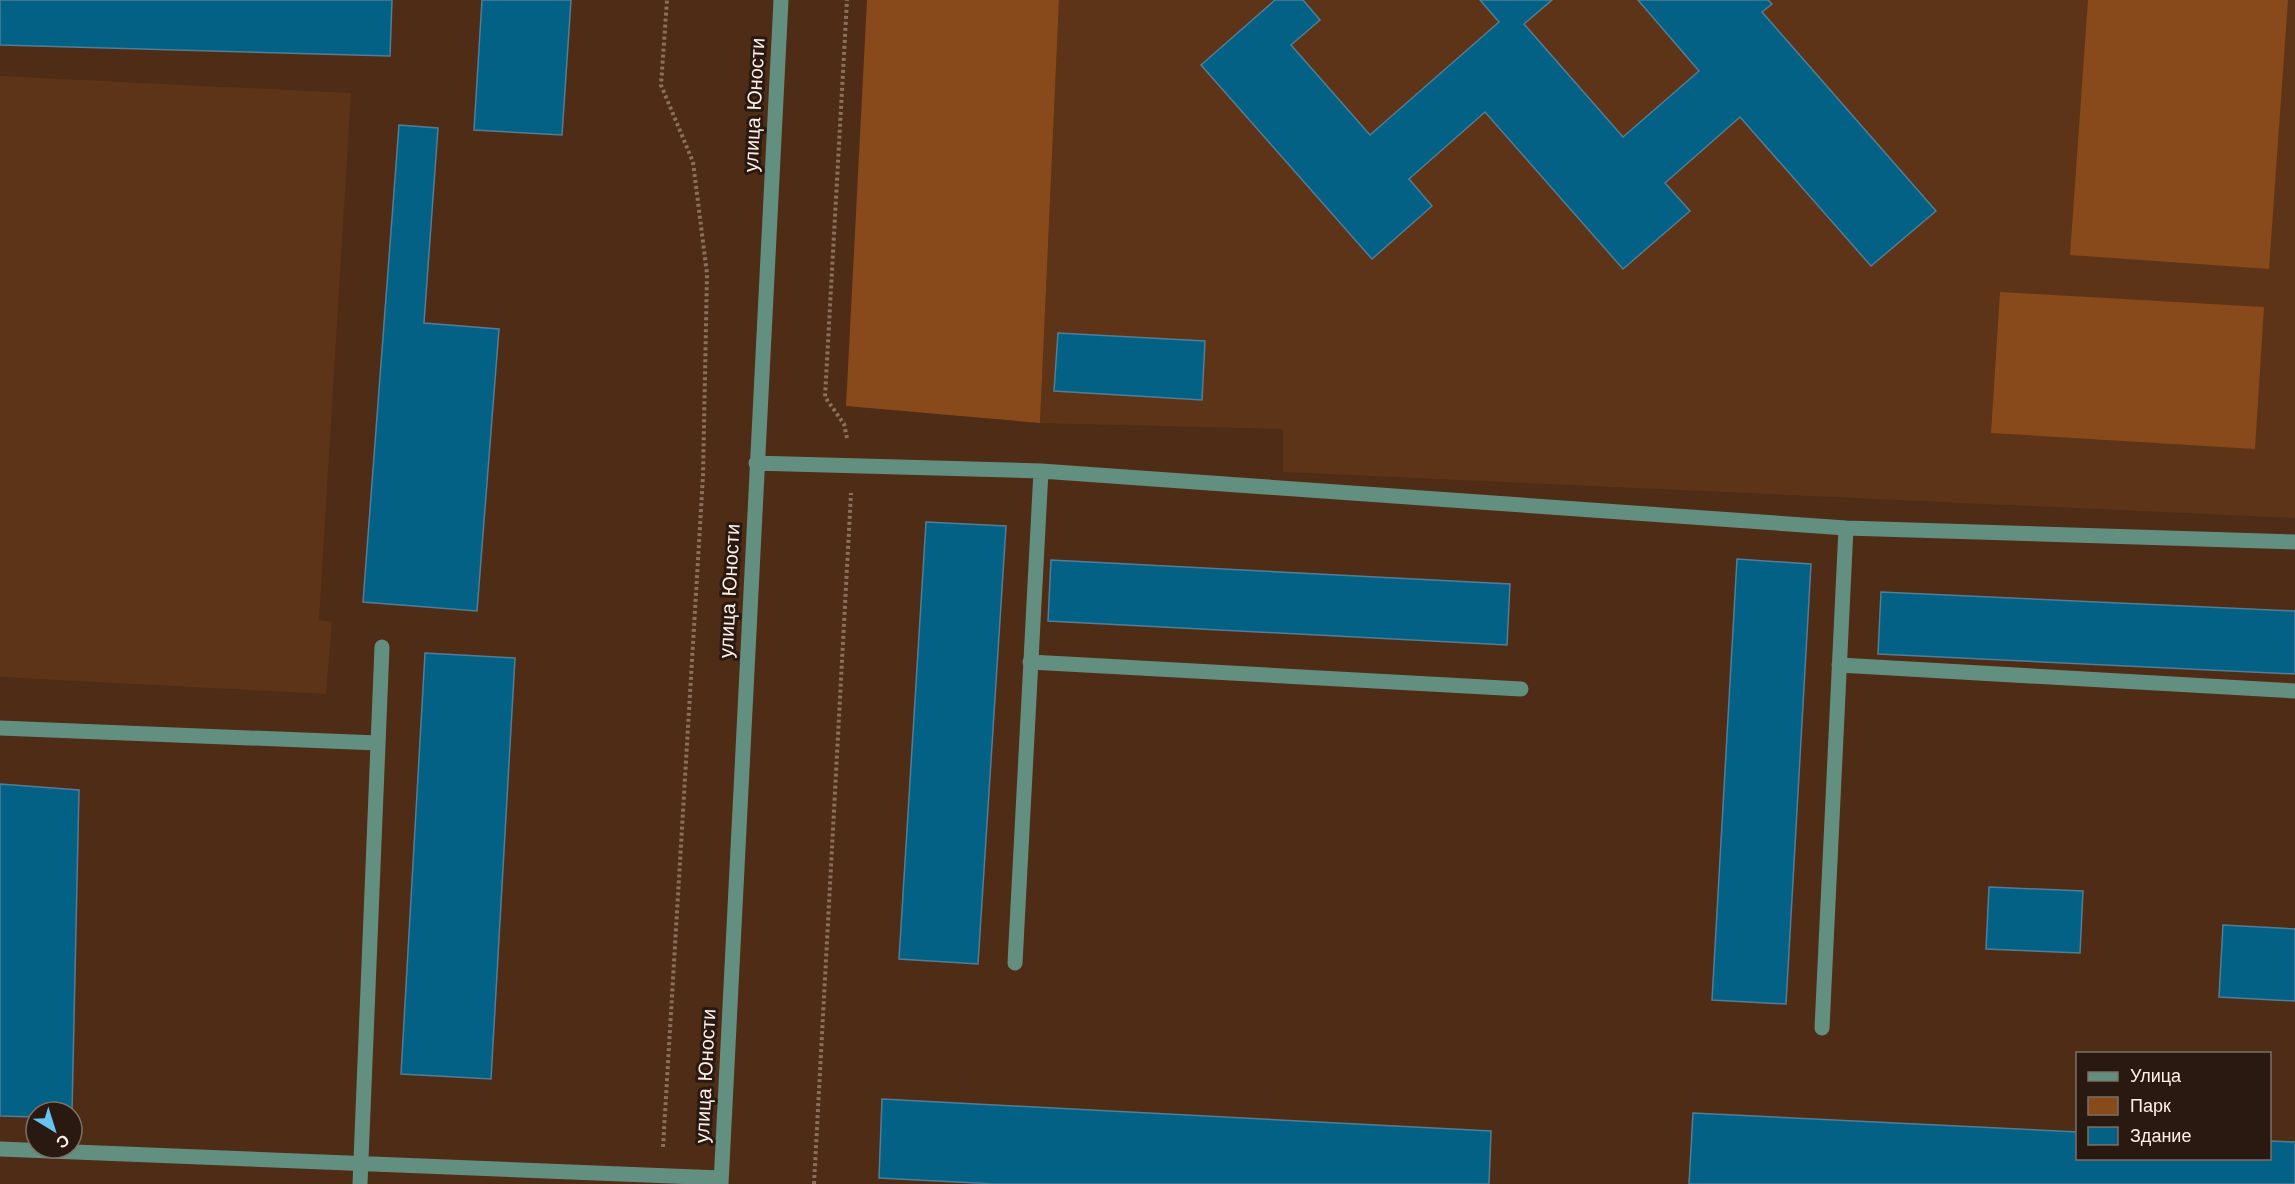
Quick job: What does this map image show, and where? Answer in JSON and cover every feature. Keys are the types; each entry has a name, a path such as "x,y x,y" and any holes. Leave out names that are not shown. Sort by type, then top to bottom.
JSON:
{"street":[{"name":"улица Юности","path":"721,1181 781,0"},
{"path":"756,463 1041,471 1846,528 2295,542"},
{"path":"1016,963 1041,471"},
{"path":"1822,1028 1846,528"},
{"path":"360,1184 382,647"},
{"path":"1030,662 1521,689"},
{"path":"1839,665 2295,691"},
{"path":"0,728 378,743"},
{"path":"0,1149 662,1175 721,1181"}],"path":[{"path":"662,1175 703,476 707,274 693,162 661,85 667,0"},
{"path":"814,1184 853,466 844,424 825,397 847,0"}],"shaded area":[{"path":"1059,0 2295,0 2295,518 1283,472 1283,429 1040,423"},
{"path":"0,76 351,93 319,620 332,622 326,694 0,677"}],"green space":[{"path":"867,0 1059,0 1040,423 846,406"},
{"path":"2088,0 2288,0 2269,269 2070,255"},
{"path":"2000,292 2264,307 2255,449 1991,433"}],"building":[{"path":"0,0 392,0 390,56 0,45"},
{"path":"482,0 571,0 562,135 474,130"},
{"path":"1275,0 1303,0 1320,20 1291,45 1370,135 1499,22 1480,0 1552,0 1524,24 1623,137 1699,71 1638,0 1768,0 1772,4 1762,12 1936,211 1871,266 1740,117 1665,183 1690,211 1623,269 1485,112 1409,179 1432,206 1372,259 1201,65"},
{"path":"399,125 438,128 424,323 499,329 477,611 363,602"},
{"path":"1058,333 1205,341 1202,400 1054,391"},
{"path":"926,522 1006,526 978,964 899,959"},
{"path":"1737,559 1811,564 1786,1004 1712,1000"},
{"path":"1051,560 1510,584 1507,645 1048,621"},
{"path":"1881,592 2295,611 2295,674 1878,654"},
{"path":"425,653 515,658 491,1079 401,1074"},
{"path":"0,784 79,790 72,1100 24,1100 24,1117 0,1116"},
{"path":"1989,887 2083,891 2080,953 1986,949"},
{"path":"2223,925 2295,929 2295,1001 2219,997"},
{"path":"882,1099 1491,1131 1489,1184 995,1184 879,1178"},
{"path":"1693,1113 2076,1132 2076,1160 2271,1160 2271,1141 2295,1142 2295,1184 1689,1184"}]}
